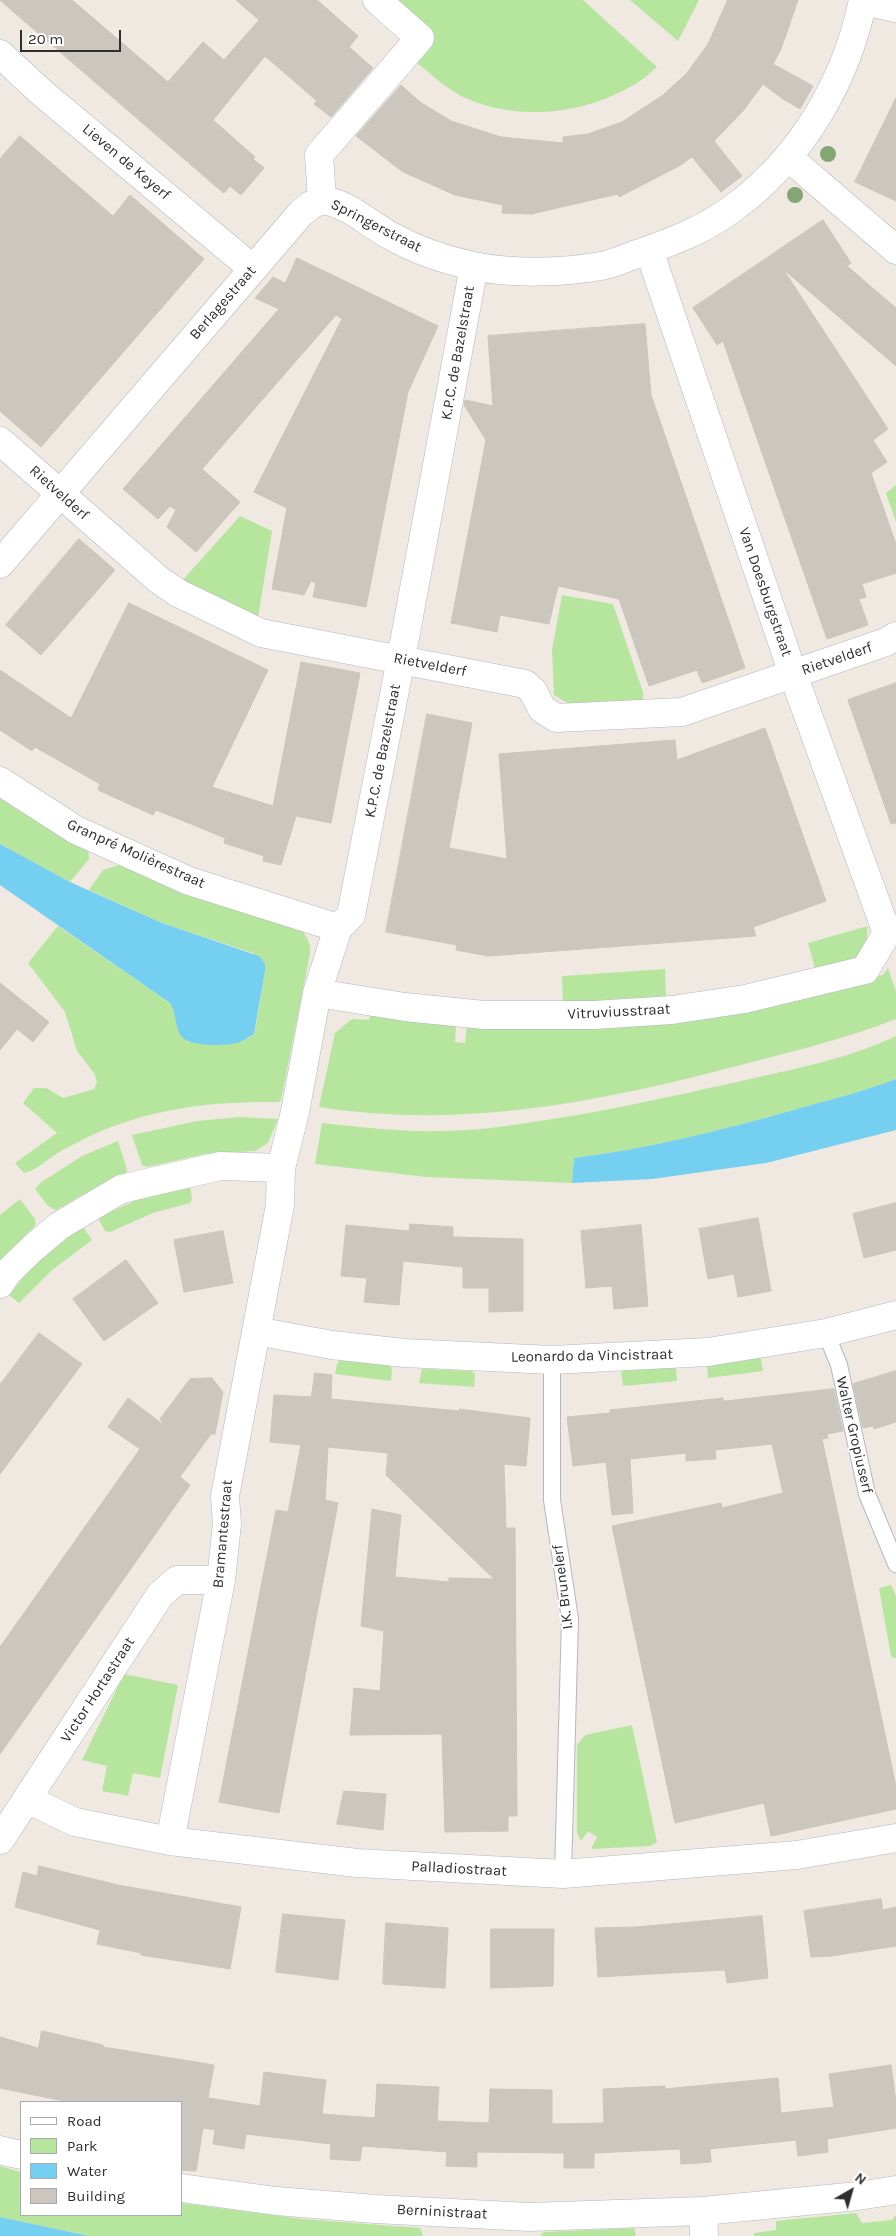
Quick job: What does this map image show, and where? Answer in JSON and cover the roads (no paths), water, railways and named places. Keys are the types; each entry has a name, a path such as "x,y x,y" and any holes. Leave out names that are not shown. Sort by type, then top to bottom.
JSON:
{"street":[{"path":"322,200 320,155 420,38 377,0"},
{"path":"863,1 896,8"},
{"name":"Springerstraat","path":"322,200 339,204 392,237 421,250 474,266 516,270 558,270 602,266 649,250 690,234 731,210 761,186 788,157 815,119 841,74 854,39 863,1"},
{"name":"Lieven de Keyerf","path":"0,54 41,92 252,269"},
{"path":"788,157 896,250"},
{"name":"Berlagestraat","path":"0,564 301,213 311,205 322,200"},
{"name":"Van Doesburgstraat","path":"649,250 794,674 891,931"},
{"name":"K.P.C. de Bazelstraat","path":"281,1168 295,1112 317,993 338,928 351,915 474,266"},
{"name":"Rietvelderf","path":"0,441 159,580 178,593 261,633 525,684 533,691 542,709 556,718 682,712 886,642 896,636"},
{"name":"Granpré Molièrestraat","path":"0,781 76,830 189,881 338,928"},
{"name":"Vitruviusstraat","path":"317,993 405,1007 484,1016 594,1016 672,1010 745,998 865,970 891,931"},
{"path":"0,1284 27,1254 59,1226 121,1188 220,1166 281,1168"},
{"name":"Bramantestraat","path":"170,1841 221,1580 227,1524 225,1496 280,1205 281,1168"},
{"name":"Leonardo da Vincistraat","path":"256,1331 332,1345 404,1353 552,1360 708,1352 826,1333 896,1315"},
{"name":"Victor Hortastraat","path":"0,1840 160,1595 177,1580 221,1580"},
{"name":"Palladiostraat","path":"27,1799 75,1822 170,1841 356,1863 563,1874 796,1855 896,1838"},
{"path":"0,2150 20,2155"},
{"name":"Berninistraat","path":"182,2188 276,2201 375,2209 704,2223 896,2190"}],"lane":[{"name":"Walter Gropiuserf","path":"826,1333 839,1365 866,1494 896,1564"},
{"name":"I.K. Brunelerf","path":"552,1360 552,1500 570,1619 563,1874"}],"water":[{"path":"0,844 70,882 162,923 259,956 265,964 265,971 254,1034 237,1043 224,1045 199,1044 185,1040 177,1028 174,1011 170,1003 0,885"},
{"path":"896,1079 896,1130 766,1163 652,1179 572,1183 574,1158 628,1150 709,1132 843,1096"},
{"path":"0,2217 89,2236 0,2236"}]}
